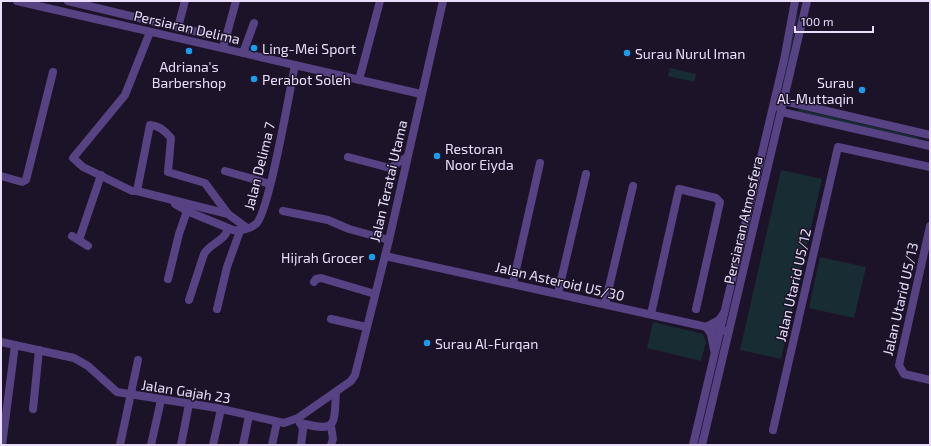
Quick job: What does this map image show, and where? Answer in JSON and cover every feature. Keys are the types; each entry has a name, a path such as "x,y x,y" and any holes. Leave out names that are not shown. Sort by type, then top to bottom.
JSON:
{"street":[{"name":"Persiaran Delima","path":"17,1 421,94"},
{"path":"68,1 103,5 210,35"},
{"path":"178,27 185,1"},
{"path":"223,48 236,1"},
{"path":"359,80 380,1"},
{"name":"Jalan Teratai Utama","path":"357,366 389,240 442,1"},
{"path":"794,1 800,13 796,50"},
{"name":"Persiaran Atmosfera","path":"693,445 784,60 794,1"},
{"name":"Persiaran Atmosfera","path":"702,445 730,332 807,1"},
{"path":"243,53 254,23"},
{"path":"150,32 125,94 72,158 83,167 132,191 228,214"},
{"path":"760,157 770,123 782,106 778,88 784,60"},
{"name":"Jalan Delima 7","path":"243,229 255,224 260,219 270,184 295,65"},
{"path":"1,176 22,182 26,180 54,72"},
{"path":"782,106 930,135"},
{"path":"782,106 930,146"},
{"path":"137,191 148,130 152,125 165,131 172,138 168,172 205,183 228,214 243,229"},
{"name":"Jalan Utarid U5/12","path":"773,430 838,147 930,167"},
{"path":"348,157 390,168 407,157"},
{"path":"512,283 540,163"},
{"path":"224,171 270,184"},
{"path":"558,293 586,174"},
{"path":"88,246 75,238 101,176"},
{"path":"605,304 633,186"},
{"path":"651,314 679,189 716,198 720,202 696,309"},
{"path":"168,200 187,211 228,229 243,229"},
{"path":"168,279 179,234 187,211"},
{"path":"283,211 328,220 349,229 389,240"},
{"name":"Jalan Utarid U5/13","path":"930,226 899,365 904,374 930,380"},
{"path":"189,300 206,250 224,238 228,229"},
{"path":"217,308 227,267 243,229"},
{"name":"Jalan Asteroid U5/30","path":"385,256 730,332"},
{"path":"314,282 316,279 321,278 375,294"},
{"path":"715,355 711,334 706,327 719,320 725,312"},
{"path":"331,319 366,327"},
{"name":"Jalan Gajah 23","path":"1,342 74,358 88,366 112,389 130,395 221,409 287,423 299,420 354,378 357,366"},
{"path":"2,445 15,345"},
{"path":"33,409 39,350"},
{"path":"120,445 138,360"},
{"path":"332,445 333,439 331,426 334,420 336,392"},
{"path":"151,445 161,400"},
{"path":"181,445 189,404"},
{"path":"213,445 221,409"},
{"path":"243,445 249,416"},
{"path":"299,420 321,427 331,426"},
{"path":"299,420 303,429 301,445"},
{"path":"272,445 277,422"}],"shaded area":[{"path":"797,12 798,15 784,89 782,89"},
{"path":"670,68 696,74 694,82 668,76"},
{"path":"799,109 918,137 919,139 797,112"},
{"path":"781,170 822,179 781,359 740,350"},
{"path":"820,257 866,267 854,318 809,308"},
{"path":"653,322 703,334 706,342 701,361 647,348"}],"place":[{"name":"Ling-Mei Sport","path":"254,48"},
{"name":"Adriana's Barbershop","path":"189,51"},
{"name":"Surau Nurul Iman","path":"627,53"},
{"name":"Perabot Soleh","path":"254,79"},
{"name":"Surau Al-Muttaqin","path":"862,90"},
{"name":"Restoran Noor Eiyda","path":"437,156"},
{"name":"Hijrah Grocer","path":"372,257"},
{"name":"Surau Al-Furqan","path":"427,343"}]}
